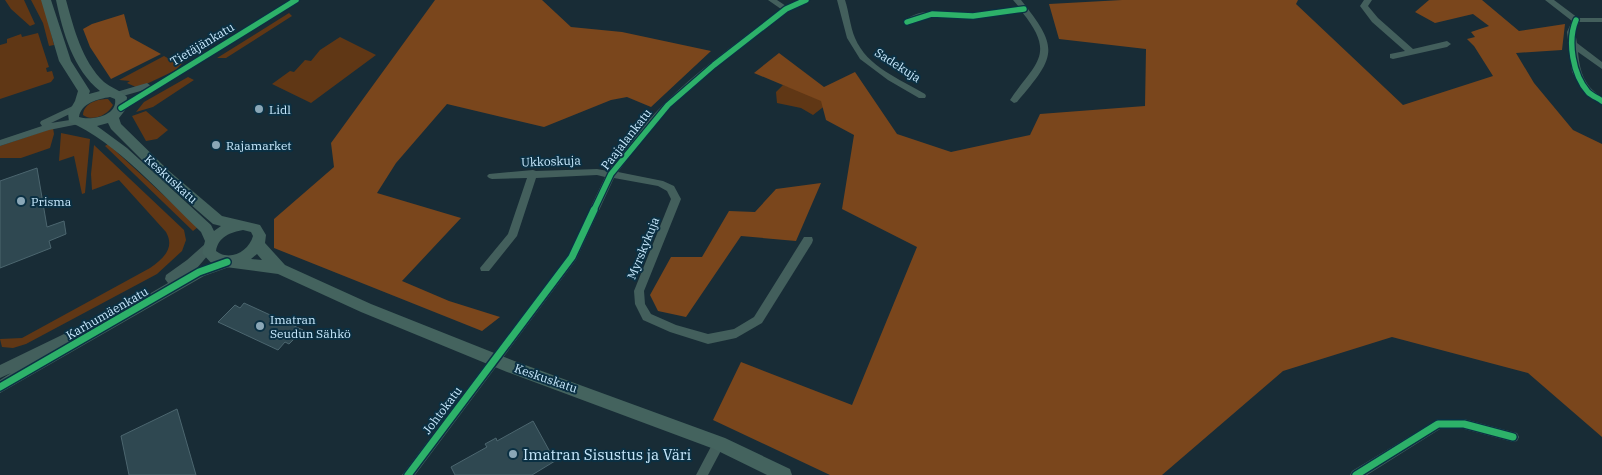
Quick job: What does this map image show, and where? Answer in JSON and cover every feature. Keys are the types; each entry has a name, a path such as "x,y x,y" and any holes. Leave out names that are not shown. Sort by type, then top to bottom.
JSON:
{"main road":[{"path":"46,0 65,61 84,92 73,115 81,123 116,112"},
{"path":"61,0 68,30 86,68 99,85 114,94"},
{"path":"79,105 97,95 114,94"},
{"name":"Keskuskatu","path":"114,94 122,101 116,112 114,126 164,174 218,220 243,225"},
{"name":"Keskuskatu","path":"81,123 123,151 206,229 211,244"},
{"path":"243,225 256,228 260,238 258,244 247,255 229,262 213,258 209,254 211,244 226,230 243,225"},
{"name":"Keskuskatu","path":"258,244 265,255 280,269"},
{"name":"Keskuskatu","path":"229,262 280,269 366,308 494,360 719,443 784,475"}],"street":[{"name":"Tietäjänkatu","path":"116,112 296,0"},
{"path":"772,0 786,9"},
{"name":"Paajalankatu","path":"494,360 572,257 611,174 646,129 668,105 714,65 786,9 806,0"},
{"name":"Sadekuja","path":"841,0 856,50 871,64 922,96"},
{"path":"1014,100 1044,63 1046,52 1040,30 1016,0"},
{"path":"1368,0 1364,6 1375,20 1411,52"},
{"path":"1549,0 1576,20 1602,20"},
{"path":"907,22 920,15 936,12 952,16 972,16 1024,9"},
{"path":"1576,20 1571,32 1576,72 1589,93 1602,101"},
{"path":"1393,56 1447,44"},
{"path":"1572,44 1602,66"},
{"name":"Tietäjänkatu","path":"114,94 134,91 174,75"},
{"path":"24,134 79,105"},
{"path":"0,143 64,123 81,123"},
{"path":"485,268 512,236 533,173"},
{"name":"Ukkoskuja","path":"492,176 533,173 611,174"},
{"name":"Myrskykuja","path":"611,174 660,183 671,189 676,199 639,291 640,304 647,317 674,329 708,339 736,332 758,320 808,240"},
{"name":"Karhumäenkatu","path":"0,372 61,342 153,290 192,264 211,244"},
{"name":"Karhumäenkatu","path":"0,387 199,272 229,262"},
{"name":"Johtokatu","path":"408,475 494,360"},
{"path":"1356,475 1438,424 1464,424 1513,437"},
{"path":"702,475 719,443"}],"shaded area":[{"path":"5,0 24,0 35,24 30,26 11,9"},
{"path":"31,0 43,0 54,45 49,46 43,23"},
{"path":"435,0 542,0 571,27 622,32 711,51 651,107 627,97 611,100 544,127 447,104 396,163 377,193 461,218 402,281 449,301 500,317 482,331 274,248 274,219 334,167 331,143"},
{"path":"1122,0 1298,0 1296,4 1403,105 1493,76 1474,46 1467,39 1475,37 1471,32 1489,26 1473,14 1435,23 1415,12 1429,0 1482,0 1519,31 1565,24 1562,50 1516,53 1534,83 1573,130 1602,144 1602,437 1528,373 1392,337 1283,371 1162,475 830,475 713,420 741,362 852,405 917,247 842,209 854,135 826,120 821,101 754,73 779,53 824,87 855,72 897,134 951,152 1030,135 1040,114 1145,106 1146,49 1059,39 1049,4"},
{"path":"289,13 292,16 226,58 217,58"},
{"path":"124,14 130,37 161,54 111,79 90,47 83,29 92,24"},
{"path":"38,33 49,67 46,68 47,72 52,71 54,78 51,82 0,99 0,45 7,43 7,39 21,34 22,37"},
{"path":"340,37 376,55 311,103 272,84 290,71 294,72 305,60 311,61 320,50"},
{"path":"191,54 176,70 138,88 127,83 130,81 119,80 164,56 176,63"},
{"path":"188,77 194,80 153,107 136,112 144,102"},
{"path":"783,85 831,101 813,115 801,108 777,103 776,92"},
{"path":"108,99 113,105 108,112 96,118 83,115 88,105"},
{"path":"146,111 168,130 157,139 146,141 132,116"},
{"path":"53,128 54,134 50,148 21,158 0,158 0,146"},
{"path":"61,133 90,139 85,193 82,194 74,156 59,161"},
{"path":"108,144 198,227 193,231 105,146"},
{"path":"94,145 184,230 186,240 182,251 157,274 26,344 13,348 2,347 0,339 22,338 150,268 164,256 169,248 166,232 119,180 92,190 91,174"},
{"path":"821,183 796,241 741,236 686,317 658,311 650,295 671,257 702,257 729,211 755,212 776,189"}],"building":[{"name":"Prisma","path":"37,168 47,227 64,221 66,234 49,241 51,248 0,268 0,181"},
{"name":"Imatran Seudun Sähkö","path":"244,303 303,330 289,344 285,342 278,350 218,322 235,305 240,308"},
{"path":"177,409 196,475 129,475 121,436"},
{"name":"Imatran Sisustus ja Väri","path":"533,421 555,461 532,475 455,475 451,467 487,447 485,444 496,438 497,441"}],"cycle path":[{"path":"121,108 296,0"},
{"path":"408,475 572,257 611,174 646,129 668,105 714,65 786,9 806,0"},
{"path":"907,22 932,14 973,16 1024,9"},
{"path":"1576,20 1571,32 1576,72 1589,93 1602,101"},
{"path":"0,387 199,272 227,262"},
{"path":"1356,475 1438,424 1464,424 1513,437"}],"place":[{"name":"Lidl","path":"259,109"},
{"name":"Rajamarket","path":"216,145"},
{"name":"Prisma","path":"21,201"},
{"name":"Imatran Seudun Sähkö","path":"260,326"},
{"name":"Imatran Sisustus ja Väri","path":"513,454"}]}
